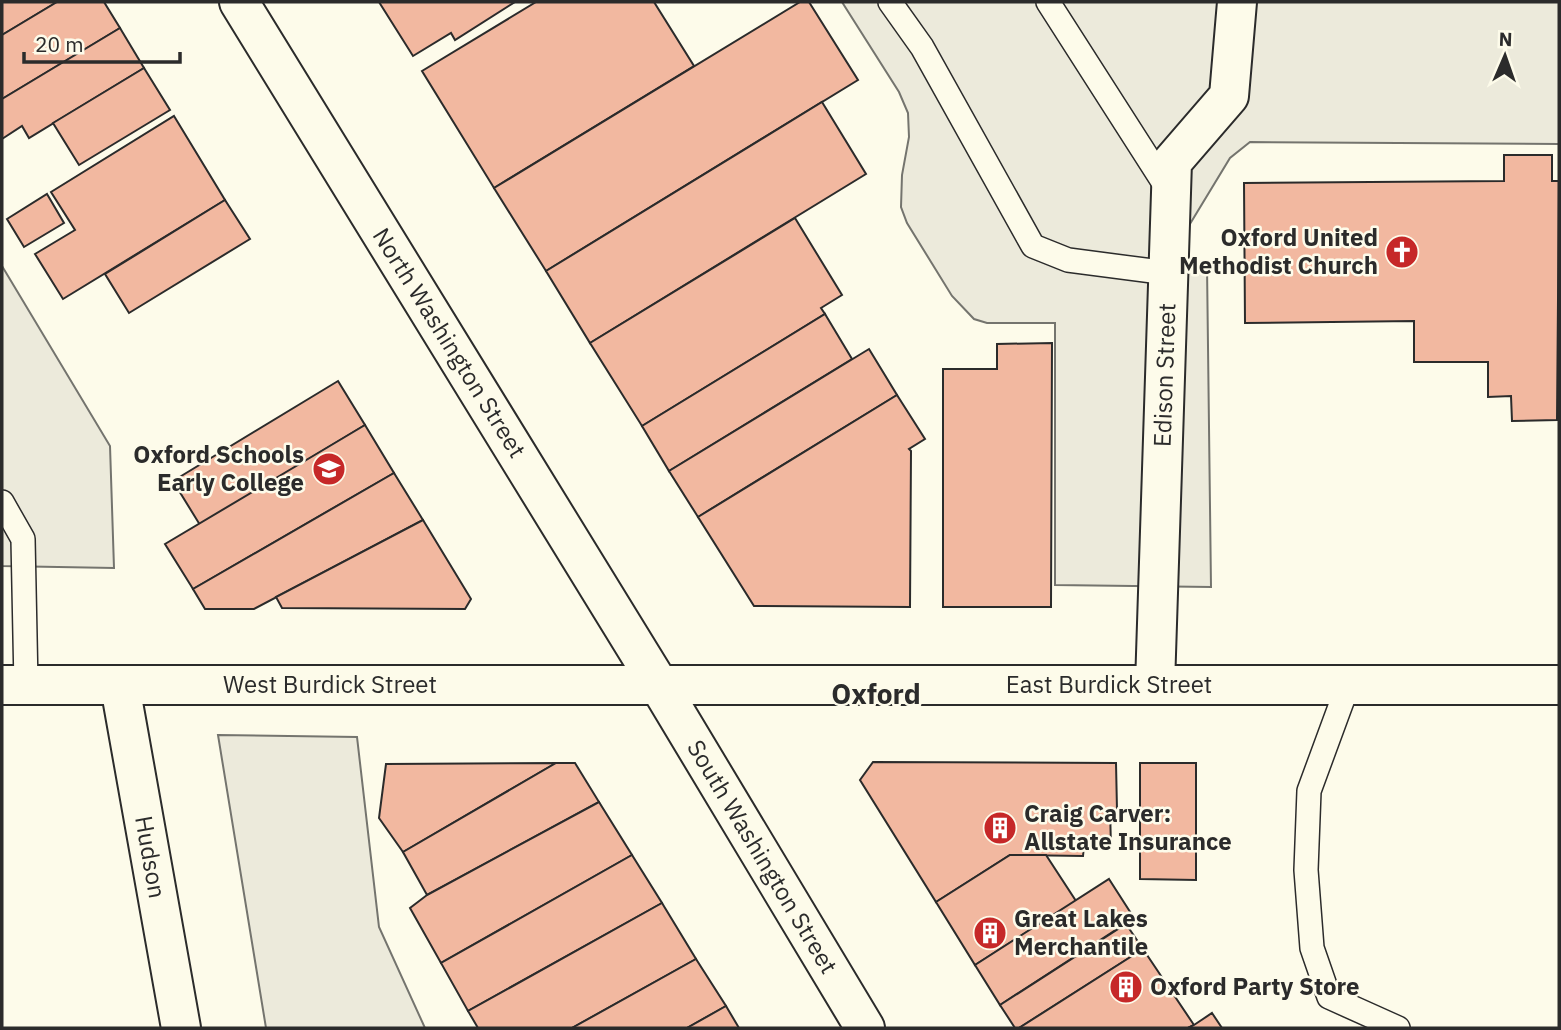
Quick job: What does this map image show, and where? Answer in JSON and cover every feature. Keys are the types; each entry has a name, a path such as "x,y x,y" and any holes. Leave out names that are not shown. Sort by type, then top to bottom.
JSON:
{"main road":[{"name":"North Washington Street","path":"239,2 659,685"},
{"name":"Edison Street","path":"1155,685 1171,162 1229,96 1237,2"},
{"name":"West Burdick Street","path":"14,685 659,685"},
{"name":"East Burdick Street","path":"659,685 1559,685"},
{"name":"South Washington Street","path":"659,685 866,1028"},
{"name":"Hudson","path":"120,686 181,1028"}],"lane":[{"path":"890,2 922,47 1033,246 1068,260 1168,273"},
{"path":"1048,2 1170,193"},
{"path":"2,502 12,539 14,685"},
{"path":"1348,685 1309,791 1306,870 1312,948 1329,997 1398,1028"}],"shaded area":[{"path":"842,2 1559,2 1559,144 1250,142 1230,158 1176,247 1177,266 1207,266 1211,587 1055,585 1055,323 987,323 974,319 952,296 907,223 901,207 902,175 909,137 908,113 899,92"},
{"path":"2,266 110,446 114,568 2,566"},
{"path":"218,735 357,737 379,927 425,1028 266,1028"}],"building":[{"path":"2,2 57,2 2,35"},
{"path":"57,2 104,2 120,28 2,99 2,35"},
{"path":"379,2 515,2 455,40 451,33 413,56"},
{"path":"536,2 654,2 694,66 494,188 422,71"},
{"path":"800,2 809,2 858,80 546,271 494,188"},
{"path":"120,28 144,68 29,138 22,126 2,139 2,99"},
{"path":"144,68 170,110 79,165 53,123"},
{"path":"822,102 866,174 590,343 546,271"},
{"path":"174,116 225,200 63,299 35,254 75,230 51,192"},
{"name":"Oxford United Methodist Church","path":"1504,155 1552,155 1552,181 1559,181 1557,420 1512,421 1511,396 1488,397 1488,362 1414,362 1414,321 1245,323 1244,183 1504,181"},
{"path":"47,194 64,223 24,247 7,219"},
{"path":"225,200 250,239 129,313 105,274"},
{"path":"795,218 842,295 821,308 825,314 642,426 590,343"},
{"path":"825,314 852,359 669,471 642,426"},
{"path":"1052,343 1051,607 943,607 943,369 997,369 997,344"},
{"path":"869,349 897,395 698,517 669,471"},
{"path":"338,381 365,425 200,525 173,481"},
{"path":"897,395 925,439 909,449 910,607 754,606 698,517"},
{"path":"365,425 394,473 193,589 165,544"},
{"path":"394,473 423,520 254,609 205,609 193,589"},
{"path":"423,520 471,599 465,609 282,608 276,597"},
{"name":"Craig Carver: Allstate Insurance","path":"873,762 1116,763 1117,810 1110,809 1111,847 1084,846 1083,856 1010,855 936,902 860,780"},
{"path":"556,763 403,852 379,818 386,764"},
{"path":"556,763 575,763 599,802 427,895 403,852"},
{"path":"1140,763 1196,763 1196,880 1140,879"},
{"path":"599,802 632,855 441,963 410,908 427,895"},
{"path":"632,855 662,903 468,1011 441,963"},
{"name":"Great Lakes Merchantile","path":"1010,855 1046,855 1076,901 975,965 936,902"},
{"path":"1109,879 1134,918 1000,1005 975,965"},
{"path":"662,903 696,959 572,1028 478,1028 468,1011"},
{"path":"1126,924 1143,949 1019,1028 1015,1028 1000,1005"},
{"name":"Oxford Party Store","path":"1143,949 1194,1025 1188,1028 1019,1028"},
{"path":"696,959 726,1006 687,1028 572,1028"},
{"path":"726,1006 739,1028 687,1028"},
{"path":"1212,1013 1222,1028 1188,1028 1194,1025"}],"place":[{"name":"Oxford United Methodist Church","path":"1402,252"},
{"name":"Oxford Schools Early College","path":"329,469"},
{"name":"Craig Carver: Allstate Insurance","path":"1000,828"},
{"name":"Great Lakes Merchantile","path":"990,933"},
{"name":"Oxford Party Store","path":"1126,987"}],"district":[{"name":"Oxford","path":"876,694"}]}
